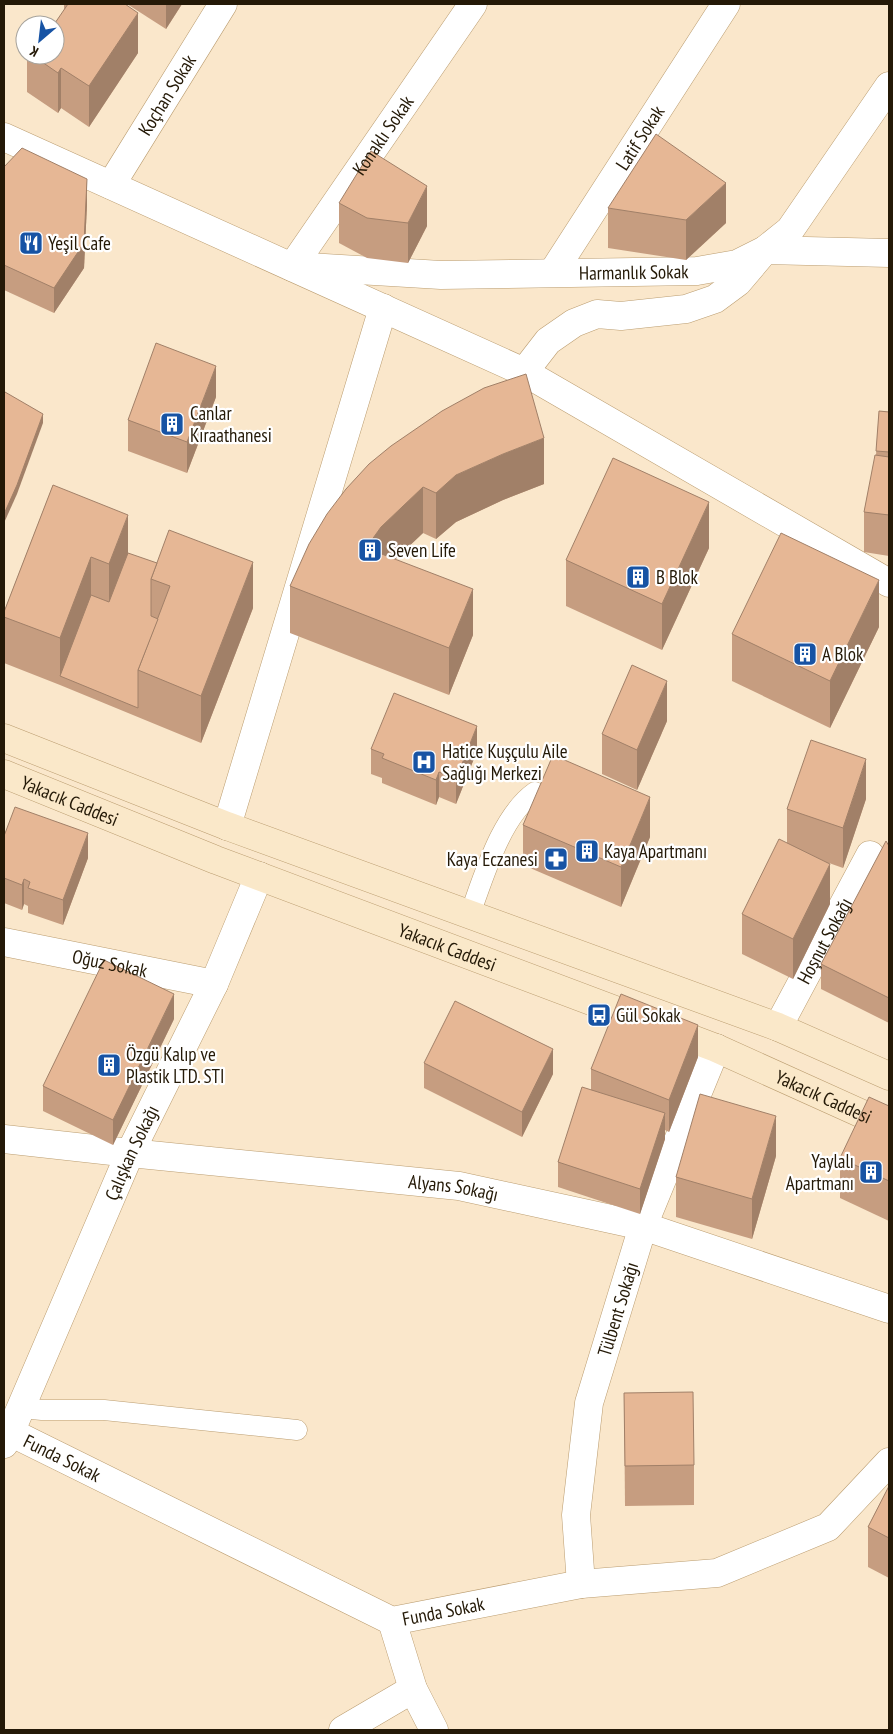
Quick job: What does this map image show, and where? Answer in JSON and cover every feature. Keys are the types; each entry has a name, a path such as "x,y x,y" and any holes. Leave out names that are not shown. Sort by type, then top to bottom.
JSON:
{"main road":[{"name":"Yakacık Caddesi","path":"4,738 227,826 778,1028 889,1076"},
{"name":"Yakacık Caddesi","path":"4,774 260,876 716,1048 889,1126"}],"street":[{"name":"Koçhan Sokak","path":"111,185 224,4"},
{"name":"Konaklı Sokak","path":"292,266 473,4"},
{"name":"Latif Sokak","path":"564,272 726,4"},
{"name":"Harmanlık Sokak","path":"292,266 440,275 697,271 737,264 765,250 790,230 889,86"},
{"path":"4,137 524,372 889,583"},
{"path":"524,372 548,341 574,323 597,314 621,316 686,309 715,299 738,282 765,250 889,253"},
{"path":"564,272 621,316"},
{"path":"227,826 382,308"},
{"name":"Hoşnut Sokağı","path":"778,1028 870,855"},
{"name":"Çalışkan Sokağı","path":"6,1435 21,1408 130,1153 214,984 260,876"},
{"name":"Oğuz Sokak","path":"4,942 214,984"},
{"name":"Tülbent Sokağı","path":"581,1584 576,1515 589,1403 644,1226 716,1048"},
{"name":"Alyans Sokağı","path":"4,1139 459,1186 644,1226 889,1309"},
{"name":"Funda Sokak","path":"6,1435 392,1621 581,1584 716,1573 828,1527 889,1462"},
{"path":"392,1621 413,1689 434,1730"},
{"path":"343,1730 413,1689"}],"lane":[{"path":"470,914 495,847 520,805 535,792"},
{"path":"21,1408 104,1410 297,1430"}],"building":[{"path":"68,4 125,4 138,13 89,86 61,68 58,73 46,65 65,65 65,15 60,15"},
{"path":"656,134 726,183 686,220 608,208"},
{"path":"22,148 87,179 84,243 54,288 4,265 4,167"},
{"path":"371,151 427,186 408,223 367,218 339,203"},
{"path":"156,343 216,366 187,442 128,420"},
{"path":"526,374 544,438 456,475 436,493 423,487 381,527 366,548 473,589 449,648 290,586 309,544 327,514 346,489 369,464 391,446 442,411 484,388"},
{"path":"5,392 43,414 17,485 4,514 4,395"},
{"path":"879,411 889,412 889,452 876,451"},
{"path":"875,455 889,457 889,515 864,512"},
{"path":"613,458 709,502 662,604 566,560"},
{"path":"53,485 128,515 109,564 91,557 60,638 4,617 4,612"},
{"path":"169,530 253,562 201,696 138,670 170,586 151,579"},
{"path":"781,533 879,580 830,681 732,634"},
{"path":"128,553 157,563 151,579 151,616 158,619 138,670 138,708 60,676 91,595 109,602"},
{"path":"632,665 667,681 637,750 602,734"},
{"path":"394,693 477,726 456,779 439,772 436,780 382,758 384,754 371,749"},
{"path":"811,740 866,759 843,828 787,809"},
{"path":"553,755 650,797 621,867 523,825"},
{"path":"15,807 88,833 63,900 28,888 30,882 24,879 22,885 4,878 4,836"},
{"path":"779,839 830,864 793,939 742,914"},
{"path":"886,841 889,846 889,998 821,964"},
{"name":"Özgü Kalıp ve Plastik LTD. STI","path":"104,960 174,994 113,1120 43,1086"},
{"path":"621,994 698,1025 669,1100 591,1069"},
{"path":"455,1001 553,1049 522,1112 424,1063"},
{"path":"582,1087 665,1113 640,1189 558,1162"},
{"path":"700,1094 776,1116 752,1199 676,1177"},
{"path":"869,1097 889,1106 889,1181 840,1158"},
{"path":"693,1392 694,1465 625,1466 624,1393"},
{"path":"889,1486 889,1538 868,1527"}],"place":[{"name":"Yeşil Cafe","path":"31,243"},
{"name":"Canlar Kıraathanesi","path":"172,424"},
{"name":"Seven Life","path":"370,550"},
{"name":"B Blok","path":"638,577"},
{"name":"A Blok","path":"805,654"},
{"name":"Hatice Kuşçulu Aile Sağlığı Merkezi","path":"424,762"},
{"name":"Kaya Apartmanı","path":"587,851"},
{"name":"Kaya Eczanesi","path":"556,859"},
{"name":"Gül Sokak","path":"599,1015"},
{"name":"Özgü Kalıp ve Plastik LTD. STI","path":"109,1065"},
{"name":"Yaylalı Apartmanı","path":"871,1172"}]}
